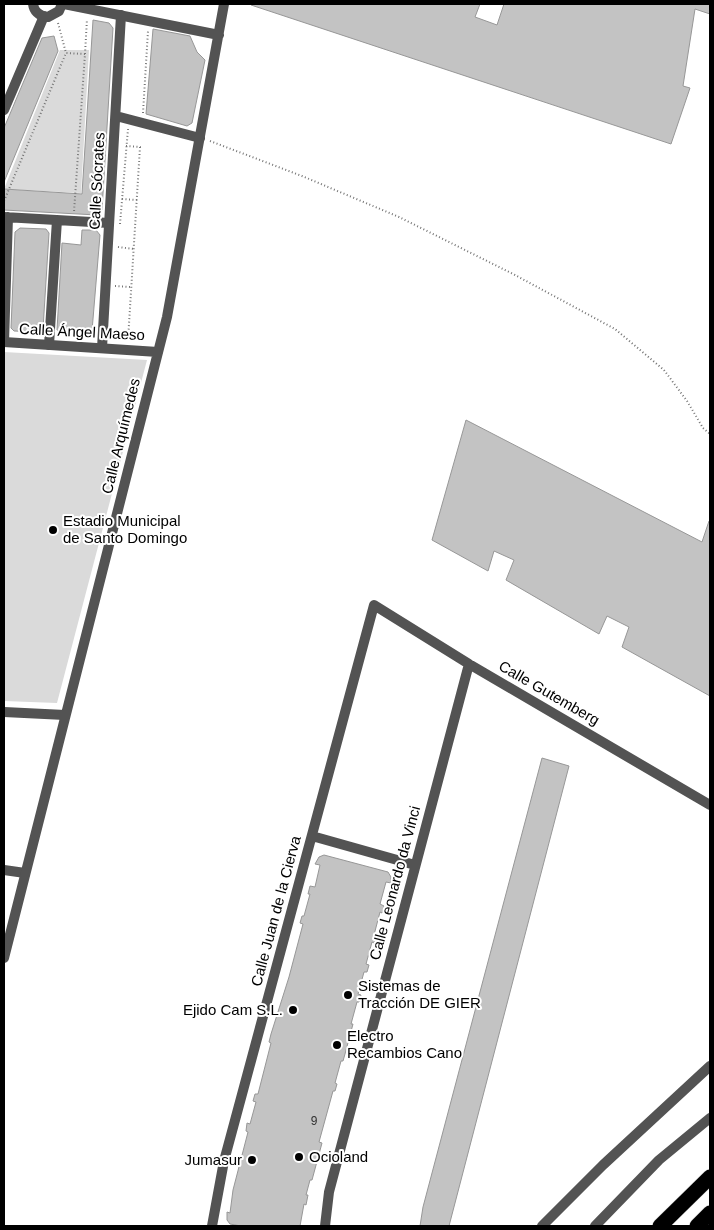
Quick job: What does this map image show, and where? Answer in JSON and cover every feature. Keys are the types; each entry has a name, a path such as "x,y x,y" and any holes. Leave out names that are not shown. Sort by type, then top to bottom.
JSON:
{"highway":[{"path":"660,1226 710,1177"},
{"path":"696,1226 710,1213"}],"street":[{"path":"33,4 36,11 44,16 56,14 63,4 220,35"},
{"name":"Calle Arquímedes","path":"4,958 167,317 220,35 224,4"},
{"path":"4,110 44,16"},
{"name":"Calle Sócrates","path":"102,348 121,16"},
{"path":"116,116 200,138"},
{"path":"4,342 6,217 109,223"},
{"path":"49,345 57,220"},
{"name":"Calle Ángel Maeso","path":"4,342 158,352"},
{"name":"Calle Gutemberg","path":"374,605 469,664 710,805"},
{"name":"Calle Juan de la Cierva","path":"212,1226 224,1161 374,605"},
{"name":"Calle Leonardo da Vinci","path":"325,1226 329,1192 469,664"},
{"path":"4,712 65,715"},
{"path":"312,836 415,865"},
{"path":"4,870 25,873"},
{"path":"542,1226 603,1165 710,1066"},
{"path":"595,1226 659,1160 710,1118"}],"path":[{"path":"74,221 87,9"},
{"path":"4,201 66,53 56,14"},
{"path":"142,123 148,21"},
{"path":"66,53 85,54"},
{"path":"200,138 302,176 399,217 515,275 615,329 664,370 687,401 703,428 710,434"},
{"path":"126,146 140,147 128,350"},
{"path":"122,200 137,200"},
{"path":"108,247 134,249"},
{"path":"106,286 132,288"}],"shaded area":[{"path":"60,50 89,50 81,193 4,189"},
{"name":"Estadio Municipal de Santo Domingo","path":"4,352 147,360 57,703 4,701"}],"building":[{"path":"251,4 480,4 475,17 497,25 504,4 710,4 710,14 695,9 683,86 690,88 671,144"},
{"path":"93,20 109,23 113,28 102,210 97,215 4,210 4,189 82,194"},
{"path":"153,29 190,36 197,52 205,60 192,123 187,126 146,114"},
{"path":"54,36 58,51 4,182 4,128 42,38"},
{"path":"20,228 46,229 49,233 43,329 39,332 14,331 11,328 15,232"},
{"path":"82,230 96,230 100,235 92,331 87,335 61,334 57,330 62,243 81,245"},
{"path":"466,420 702,542 710,521 710,696 622,647 629,627 607,616 599,634 506,580 514,560 494,551 488,571 432,540"},
{"path":"542,758 569,766 449,1226 420,1226 423,1207"},
{"path":"324,855 388,872 391,877 391,883 386,882 380,904 384,906 382,913 380,912 374,935 376,935 374,943 372,942 366,964 369,965 367,972 364,972 358,994 361,995 359,1002 357,1002 345,1054 335,1083 337,1084 335,1091 333,1091 319,1142 322,1143 306,1195 308,1195 306,1205 304,1204 300,1226 241,1226 230,1224 227,1220 227,1212 230,1213 233,1190 248,1132 246,1131 247,1123 250,1124 256,1102 253,1101 255,1094 258,1094 271,1043 269,1042 271,1034 303,924 300,923 310,894 308,894 310,886 315,887 320,865 315,864 319,857"}],"place":[{"name":"Estadio Municipal de Santo Domingo","path":"53,530"},
{"name":"Sistemas de Tracción DE GIER","path":"348,995"},
{"name":"Ejido Cam S.L.","path":"293,1010"},
{"name":"Electro Recambios Cano","path":"337,1045"},
{"name":"Ocioland","path":"299,1157"},
{"name":"Jumasur","path":"252,1160"}]}
